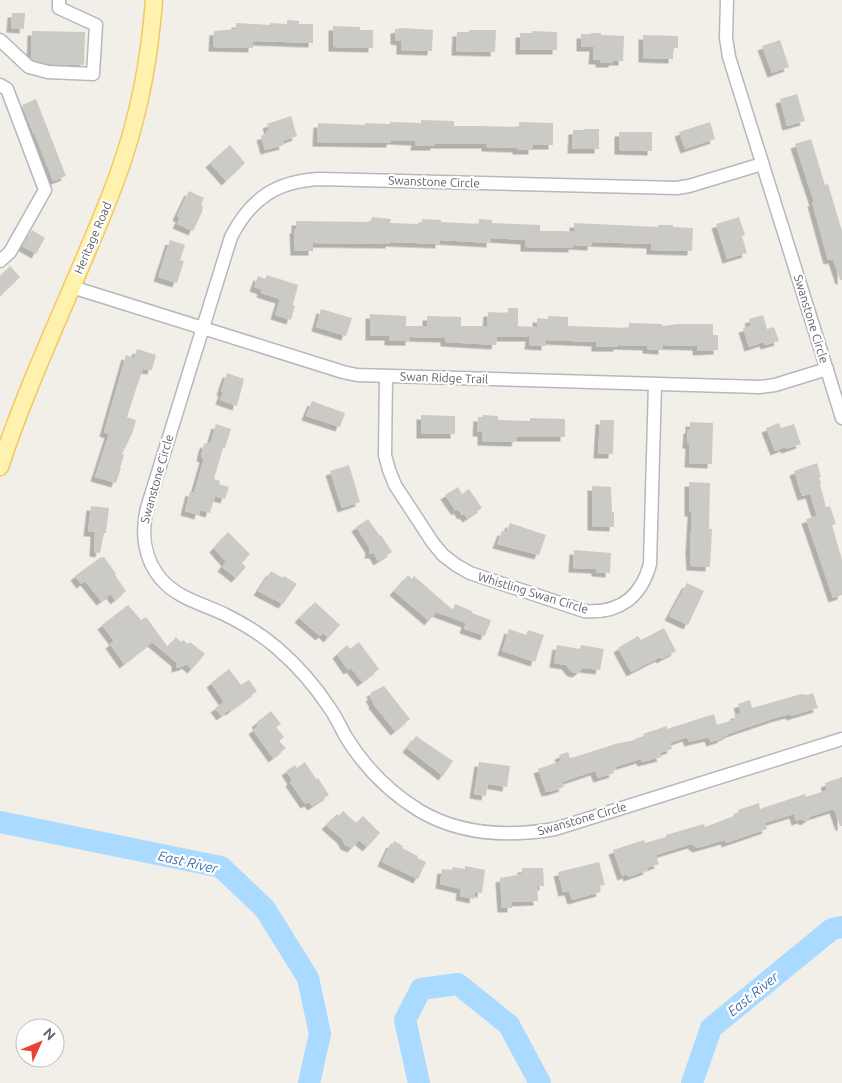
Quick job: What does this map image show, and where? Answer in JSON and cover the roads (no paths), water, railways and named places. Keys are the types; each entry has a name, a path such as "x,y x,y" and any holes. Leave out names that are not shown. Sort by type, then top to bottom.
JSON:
{"main road":[{"name":"Heritage Road","path":"0,467 25,398 109,199 124,157 137,114 146,70 154,0"}],"street":[{"path":"0,40 29,68 48,72 93,74 96,25 59,8 60,0"},
{"name":"Swanstone Circle","path":"727,0 727,47 842,418"},
{"path":"0,85 7,89 45,190 10,252 0,261"},
{"name":"Swanstone Circle","path":"762,164 677,188 320,178 288,183 273,190 260,198 248,210 231,237 147,508 143,532 147,555 152,566 172,590 250,628 276,647 299,668 327,704 364,763 382,783 402,800 436,818 464,828 506,834 555,829 842,739"},
{"name":"Swan Ridge Trail","path":"72,287 202,329 357,375 760,387 775,385 827,369"},
{"name":"Whistling Swan Circle","path":"386,376 384,439 389,470 395,485 438,549 456,565 470,573 584,611 595,612 615,608 626,602 641,586 650,564 655,384"}],"waterway":[{"name":"East River","path":"0,822 221,867 265,909 308,978 320,1034 309,1083"},
{"name":"East River","path":"692,1083 711,1028 832,929 842,927"},
{"name":"East River","path":"419,1083 405,1020 421,989 458,984 509,1025 540,1083"}]}
